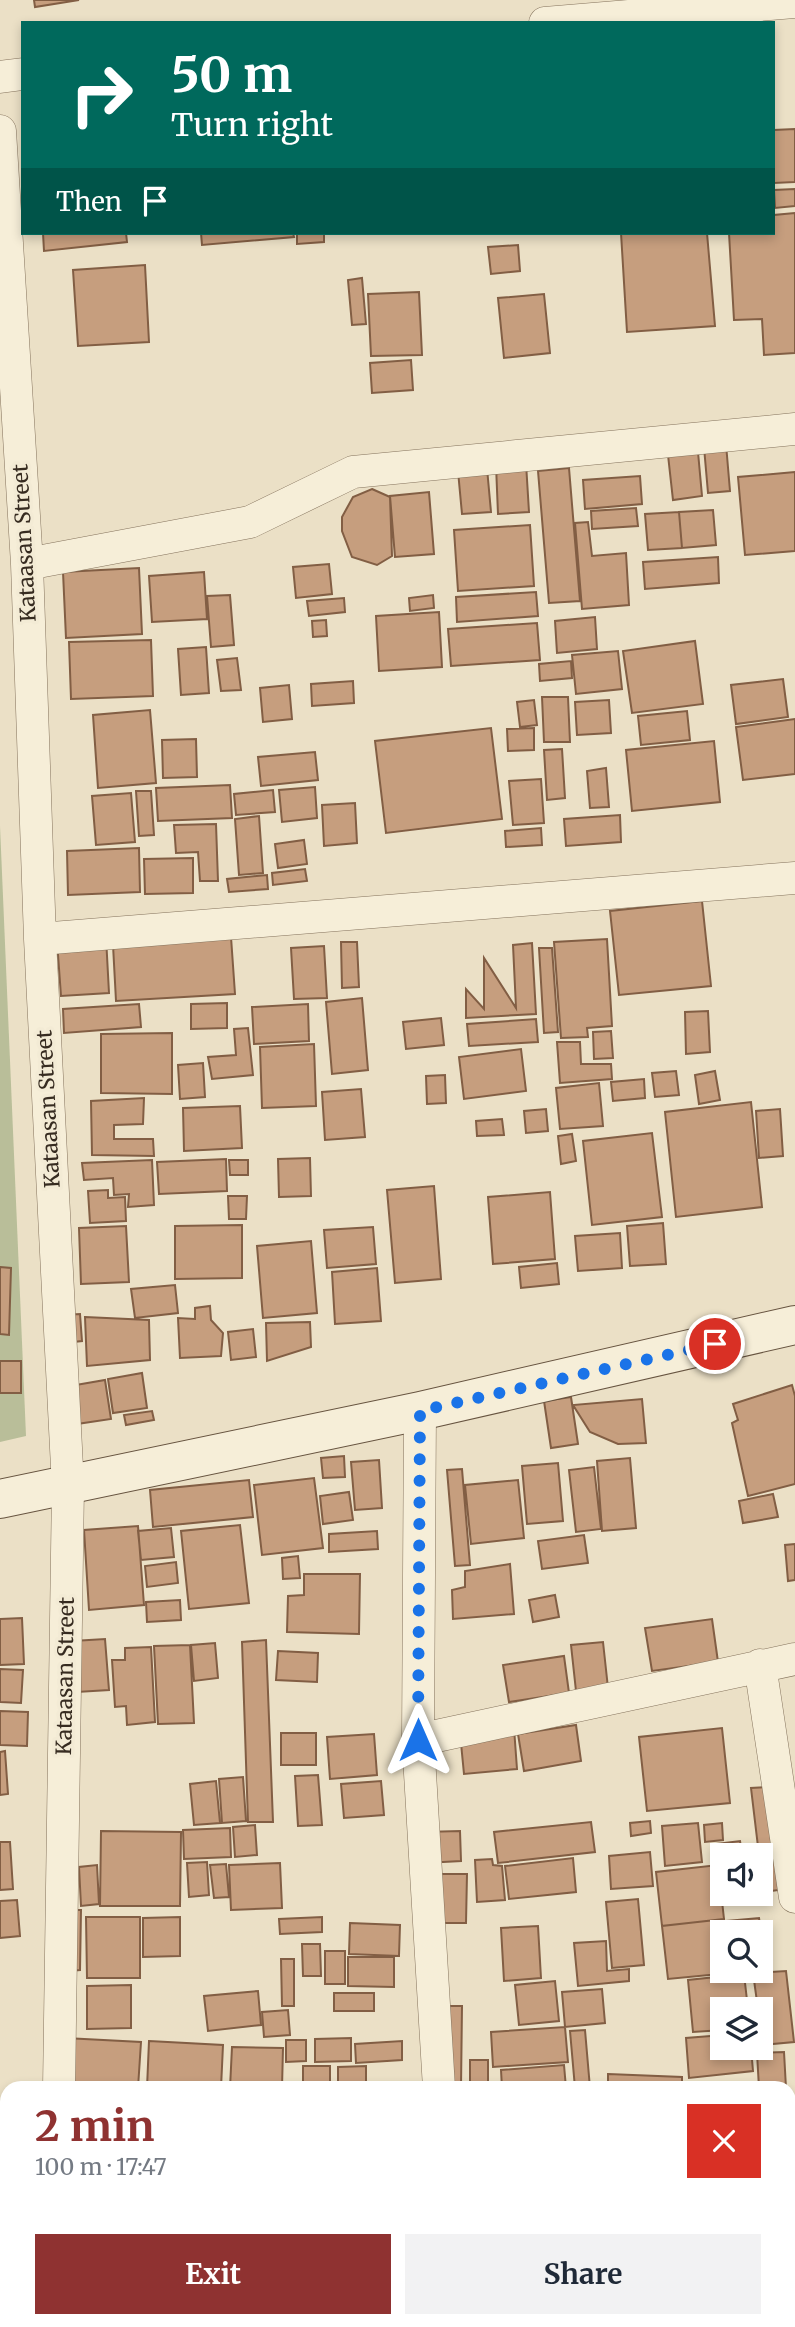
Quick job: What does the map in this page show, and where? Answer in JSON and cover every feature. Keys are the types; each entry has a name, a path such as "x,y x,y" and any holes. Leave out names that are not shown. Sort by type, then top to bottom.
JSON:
{"main road":[{"path":"0,1499 68,1487 420,1411 795,1325"}],"street":[{"path":"569,21 795,2"},
{"path":"0,77 21,74"},
{"name":"Kataasan Street","path":"0,131 27,564 40,939 68,1487 59,2081"},
{"path":"27,564 250,522 353,472 795,429"},
{"path":"40,939 795,878"},
{"path":"420,1411 418,1740 439,2081"},
{"path":"418,1740 795,1659"},
{"path":"760,1665 795,1897"}],"green space":[{"path":"0,826 26,1436 0,1442"}],"building":[{"path":"34,0 79,0 35,7"},
{"path":"795,129 795,182 775,183 775,130"},
{"path":"795,189 795,206 775,208 775,190"},
{"path":"795,213 795,353 764,355 762,319 734,320 729,235 775,235 775,215"},
{"path":"43,235 126,235 127,242 44,251"},
{"path":"201,235 294,237 202,245"},
{"path":"297,235 324,235 324,242 297,244"},
{"path":"621,235 707,235 715,326 627,332"},
{"path":"518,245 520,271 491,274 488,247"},
{"path":"145,265 149,342 78,346 73,270"},
{"path":"362,278 366,324 352,325 348,280"},
{"path":"419,292 422,355 371,356 368,294"},
{"path":"544,294 550,353 504,358 498,298"},
{"path":"411,360 413,390 372,393 370,363"},
{"path":"726,444 730,491 708,493 704,447"},
{"path":"698,452 702,496 673,500 668,455"},
{"path":"526,463 529,512 498,514 496,465"},
{"path":"487,468 491,512 462,514 458,471"},
{"path":"569,468 580,601 549,603 538,471"},
{"path":"795,472 795,551 745,555 738,477"},
{"path":"640,476 642,504 585,509 583,480"},
{"path":"372,489 390,497 392,556 377,565 352,557 342,531 342,517 353,497"},
{"path":"429,492 434,554 395,557 390,496"},
{"path":"636,508 638,526 592,529 591,511"},
{"path":"713,510 716,545 682,548 679,512"},
{"path":"679,512 682,548 648,550 645,514"},
{"path":"588,522 592,556 626,553 629,605 582,609 575,523"},
{"path":"530,525 534,586 458,591 454,530"},
{"path":"718,557 719,583 645,589 643,562"},
{"path":"329,564 332,594 296,598 293,567"},
{"path":"139,568 142,634 66,638 63,572"},
{"path":"204,572 207,619 152,622 149,576"},
{"path":"536,592 538,616 457,622 456,597"},
{"path":"230,595 234,645 211,647 207,596"},
{"path":"433,595 434,608 410,611 409,598"},
{"path":"344,598 345,612 309,616 307,601"},
{"path":"439,612 442,667 379,671 376,616"},
{"path":"595,617 597,649 557,653 555,621"},
{"path":"326,620 327,636 313,637 312,621"},
{"path":"537,623 540,660 451,666 448,629"},
{"path":"151,640 153,696 71,699 69,642"},
{"path":"695,641 703,704 632,713 623,651"},
{"path":"206,647 209,693 181,695 178,649"},
{"path":"618,651 622,689 576,694 572,655"},
{"path":"237,658 241,690 221,691 217,660"},
{"path":"571,661 572,678 540,681 539,664"},
{"path":"783,679 788,717 736,724 731,685"},
{"path":"353,681 354,703 312,706 311,684"},
{"path":"289,685 292,719 263,722 260,688"},
{"path":"542,697 568,697 570,742 544,742"},
{"path":"534,700 537,725 520,727 517,702"},
{"path":"609,700 611,733 577,735 575,702"},
{"path":"150,710 156,783 98,788 93,715"},
{"path":"687,711 690,740 641,745 638,716"},
{"path":"795,719 795,774 743,780 736,727"},
{"path":"491,728 502,819 386,833 375,741"},
{"path":"534,728 534,750 508,751 507,729"},
{"path":"196,739 197,777 163,778 162,740"},
{"path":"714,741 720,802 632,811 626,750"},
{"path":"562,749 565,798 547,800 544,750"},
{"path":"315,752 318,780 261,786 258,757"},
{"path":"606,768 609,807 590,808 587,771"},
{"path":"541,779 544,823 513,825 509,781"},
{"path":"230,785 232,818 158,821 156,788"},
{"path":"315,787 317,818 282,822 279,790"},
{"path":"273,790 275,812 236,815 234,794"},
{"path":"136,791 151,791 154,835 139,836"},
{"path":"131,793 135,842 96,845 92,796"},
{"path":"355,803 357,843 324,846 322,805"},
{"path":"620,815 621,842 566,846 564,819"},
{"path":"259,816 263,873 239,875 235,819"},
{"path":"216,824 218,881 200,881 198,852 176,853 174,825"},
{"path":"541,828 542,845 506,847 505,831"},
{"path":"304,840 307,864 278,868 275,844"},
{"path":"139,848 140,892 68,895 67,851"},
{"path":"193,858 193,893 145,894 144,859"},
{"path":"305,869 307,881 273,885 272,873"},
{"path":"267,875 268,889 229,892 227,879"},
{"path":"702,901 711,986 619,995 610,911"},
{"path":"106,937 109,993 61,996 57,941"},
{"path":"231,937 235,994 116,1001 113,945"},
{"path":"607,939 612,1026 587,1028 588,1037 561,1038 554,942"},
{"path":"341,942 357,942 359,987 342,988"},
{"path":"532,943 536,1014 466,1018 466,989 484,1009 484,958 516,1008 513,945"},
{"path":"324,946 327,998 294,999 291,948"},
{"path":"539,948 552,948 558,1032 544,1033"},
{"path":"362,998 368,1070 332,1074 326,1002"},
{"path":"227,1003 227,1028 191,1029 191,1004"},
{"path":"139,1004 141,1027 64,1033 63,1009"},
{"path":"308,1004 309,1041 254,1044 252,1007"},
{"path":"708,1011 710,1052 686,1054 685,1012"},
{"path":"441,1018 444,1045 406,1049 403,1022"},
{"path":"536,1019 538,1042 469,1046 467,1024"},
{"path":"248,1028 253,1075 212,1079 208,1057 236,1055 234,1029"},
{"path":"611,1031 613,1058 594,1059 593,1032"},
{"path":"172,1033 172,1094 101,1093 101,1034"},
{"path":"557,1042 580,1042 581,1064 611,1064 612,1079 560,1083"},
{"path":"314,1044 316,1106 262,1108 260,1047"},
{"path":"521,1049 526,1091 464,1099 459,1057"},
{"path":"203,1063 205,1097 180,1099 178,1065"},
{"path":"676,1071 679,1095 655,1097 652,1073"},
{"path":"715,1071 720,1100 699,1104 695,1075"},
{"path":"445,1075 446,1103 427,1104 426,1076"},
{"path":"644,1079 645,1098 613,1101 611,1082"},
{"path":"599,1083 603,1126 560,1129 556,1088"},
{"path":"361,1089 365,1137 325,1140 322,1092"},
{"path":"144,1098 143,1124 114,1125 114,1139 153,1139 154,1156 92,1155 91,1101"},
{"path":"751,1102 762,1207 676,1217 665,1112"},
{"path":"240,1106 242,1148 184,1151 183,1108"},
{"path":"546,1109 548,1131 526,1133 524,1111"},
{"path":"780,1109 783,1156 759,1158 756,1111"},
{"path":"502,1119 504,1135 477,1136 476,1121"},
{"path":"652,1133 662,1217 592,1225 583,1141"},
{"path":"572,1134 576,1161 561,1164 558,1136"},
{"path":"310,1158 311,1196 279,1197 278,1159"},
{"path":"226,1159 227,1191 159,1194 157,1162"},
{"path":"152,1160 154,1205 128,1207 129,1194 114,1195 113,1178 84,1180 82,1163"},
{"path":"229,1160 248,1160 248,1175 230,1175"},
{"path":"434,1186 441,1279 395,1283 387,1190"},
{"path":"108,1190 108,1198 125,1197 126,1221 90,1223 88,1191"},
{"path":"550,1192 555,1259 493,1264 488,1197"},
{"path":"228,1196 247,1196 246,1219 229,1219"},
{"path":"663,1223 666,1264 630,1266 627,1226"},
{"path":"242,1225 242,1278 175,1279 175,1226"},
{"path":"126,1226 129,1282 81,1284 79,1228"},
{"path":"373,1227 376,1264 327,1268 324,1230"},
{"path":"620,1233 622,1268 578,1271 575,1236"},
{"path":"311,1241 317,1313 263,1318 257,1246"},
{"path":"557,1263 559,1284 521,1288 519,1267"},
{"path":"0,1267 11,1268 9,1335 0,1334"},
{"path":"377,1268 381,1321 335,1324 332,1272"},
{"path":"175,1285 178,1313 135,1318 131,1289"},
{"path":"210,1306 211,1320 223,1333 221,1356 180,1358 178,1318 195,1319 195,1308"},
{"path":"80,1314 82,1341 64,1343 61,1315"},
{"path":"85,1317 149,1320 150,1360 87,1366"},
{"path":"310,1322 311,1347 267,1361 266,1323"},
{"path":"253,1329 256,1357 231,1360 228,1332"},
{"path":"0,1361 21,1361 21,1393 0,1393"},
{"path":"142,1373 147,1408 113,1413 108,1379"},
{"path":"105,1380 111,1419 70,1425 64,1387"},
{"path":"792,1385 795,1396 795,1484 748,1496 732,1423 738,1420 733,1404"},
{"path":"571,1397 578,1444 551,1448 544,1401"},
{"path":"642,1399 646,1443 618,1444 590,1432 573,1405"},
{"path":"152,1411 154,1420 126,1425 124,1415"},
{"path":"344,1456 345,1477 323,1478 321,1458"},
{"path":"630,1458 636,1528 602,1531 597,1461"},
{"path":"379,1460 382,1508 355,1510 351,1462"},
{"path":"558,1463 563,1521 527,1524 522,1466"},
{"path":"594,1467 601,1529 576,1532 569,1470"},
{"path":"462,1469 470,1565 455,1566 447,1470"},
{"path":"314,1478 323,1548 262,1555 254,1485"},
{"path":"249,1480 253,1517 153,1527 150,1490"},
{"path":"518,1480 524,1538 471,1544 465,1485"},
{"path":"349,1492 353,1520 323,1524 320,1496"},
{"path":"773,1494 778,1517 743,1523 739,1501"},
{"path":"240,1525 249,1603 189,1609 181,1531"},
{"path":"138,1526 144,1605 89,1610 84,1530"},
{"path":"171,1528 174,1557 141,1560 138,1531"},
{"path":"377,1531 378,1549 329,1552 329,1534"},
{"path":"584,1535 588,1563 542,1569 538,1541"},
{"path":"795,1544 795,1580 788,1581 785,1545"},
{"path":"298,1556 300,1578 283,1579 282,1558"},
{"path":"176,1562 178,1583 147,1587 145,1566"},
{"path":"510,1564 514,1614 453,1619 452,1590 465,1587 465,1571"},
{"path":"304,1574 360,1574 359,1634 287,1632 288,1596 304,1595"},
{"path":"555,1595 559,1617 533,1622 529,1600"},
{"path":"180,1600 181,1620 147,1622 146,1602"},
{"path":"22,1618 24,1664 0,1665 0,1619"},
{"path":"712,1619 718,1662 652,1671 645,1628"},
{"path":"105,1639 109,1690 77,1692 73,1641"},
{"path":"266,1640 273,1822 248,1822 242,1642"},
{"path":"603,1642 608,1688 576,1691 571,1645"},
{"path":"215,1643 218,1678 194,1681 191,1645"},
{"path":"190,1645 194,1723 158,1724 154,1646"},
{"path":"151,1647 155,1722 127,1725 126,1706 115,1707 112,1660 125,1660 125,1648"},
{"path":"278,1651 318,1653 317,1682 276,1680"},
{"path":"564,1656 569,1693 509,1702 503,1665"},
{"path":"0,1669 23,1670 21,1703 0,1702"},
{"path":"0,1711 28,1712 27,1746 0,1745"},
{"path":"576,1725 581,1761 524,1771 518,1734"},
{"path":"514,1728 517,1769 464,1774 460,1733"},
{"path":"722,1728 730,1803 647,1811 639,1737"},
{"path":"281,1733 316,1733 316,1765 281,1765"},
{"path":"374,1734 377,1775 330,1779 327,1737"},
{"path":"5,1751 8,1794 0,1795 0,1752"},
{"path":"318,1775 322,1825 298,1826 295,1776"},
{"path":"243,1777 246,1821 222,1823 219,1779"},
{"path":"216,1781 220,1823 194,1825 190,1784"},
{"path":"381,1781 384,1815 344,1818 341,1784"},
{"path":"767,1787 779,1890 773,1891 773,1843 758,1843 751,1788"},
{"path":"650,1821 651,1833 631,1836 630,1823"},
{"path":"591,1822 595,1852 498,1863 494,1832"},
{"path":"698,1823 702,1862 665,1866 662,1826"},
{"path":"722,1823 723,1840 705,1842 704,1825"},
{"path":"255,1825 257,1855 235,1857 233,1827"},
{"path":"230,1828 231,1857 184,1859 183,1830"},
{"path":"101,1831 181,1832 180,1906 100,1906"},
{"path":"460,1831 461,1861 425,1863 424,1832"},
{"path":"0,1842 10,1842 13,1889 0,1890"},
{"path":"650,1852 653,1886 611,1889 609,1856"},
{"path":"573,1858 576,1892 509,1899 505,1866"},
{"path":"492,1859 493,1865 502,1866 505,1900 477,1902 475,1860"},
{"path":"207,1862 209,1895 189,1897 187,1863"},
{"path":"280,1863 282,1908 231,1910 229,1865"},
{"path":"226,1864 229,1897 214,1898 210,1865"},
{"path":"97,1865 99,1904 81,1906 79,1867"},
{"path":"710,1866 710,1906 723,1906 724,1919 662,1926 656,1872"},
{"path":"427,1874 467,1874 466,1923 427,1923"},
{"path":"638,1899 644,1965 612,1968 606,1902"},
{"path":"17,1900 20,1936 0,1938 0,1901"},
{"path":"69,1910 81,1910 80,1970 69,1971"},
{"path":"86,1917 140,1917 140,1978 87,1978"},
{"path":"180,1917 180,1956 143,1957 143,1918"},
{"path":"322,1917 322,1932 280,1934 279,1919"},
{"path":"710,1921 710,1975 668,1979 662,1926"},
{"path":"350,1923 400,1925 399,1956 349,1954"},
{"path":"538,1926 541,1978 504,1981 501,1928"},
{"path":"606,1941 607,1971 629,1969 629,1981 578,1986 574,1943"},
{"path":"302,1944 320,1944 321,1976 303,1976"},
{"path":"325,1951 345,1951 345,1984 325,1984"},
{"path":"348,1957 394,1957 394,1987 348,1986"},
{"path":"281,1959 294,1959 294,2006 282,2006"},
{"path":"786,1971 794,2042 773,2044 773,1997 756,1997 754,1983 773,1983 773,1972"},
{"path":"710,1978 710,1983 745,1983 747,1997 710,1997 710,2031 693,2032 688,1980"},
{"path":"555,1981 559,2021 519,2025 515,1985"},
{"path":"131,1985 131,2028 87,2029 87,1986"},
{"path":"602,1989 605,2023 565,2027 562,1992"},
{"path":"258,1991 261,2025 208,2031 204,1996"},
{"path":"334,1993 374,1993 374,2011 334,2011"},
{"path":"434,2006 462,2006 461,2081 434,2081"},
{"path":"288,2010 290,2035 264,2037 262,2012"},
{"path":"565,2027 568,2062 493,2067 491,2032"},
{"path":"585,2030 589,2081 574,2081 570,2031"},
{"path":"710,2036 710,2060 752,2060 753,2071 689,2078 686,2038"},
{"path":"65,2038 141,2042 138,2081 62,2081"},
{"path":"351,2038 351,2061 315,2062 315,2039"},
{"path":"286,2040 306,2040 306,2061 286,2062"},
{"path":"149,2041 223,2045 221,2081 147,2081"},
{"path":"402,2041 402,2060 356,2063 355,2044"},
{"path":"232,2047 283,2048 282,2081 230,2081"},
{"path":"773,2052 784,2052 786,2081 759,2081 757,2060 773,2060"},
{"path":"470,2060 488,2060 488,2081 470,2081"},
{"path":"564,2065 565,2081 502,2081 501,2070"},
{"path":"303,2066 330,2066 330,2081 303,2081"},
{"path":"366,2066 366,2081 338,2081 338,2067"},
{"path":"608,2074 682,2077 682,2081 608,2081"}],"route":[{"path":"418,1740 420,1411 715,1344"}]}
